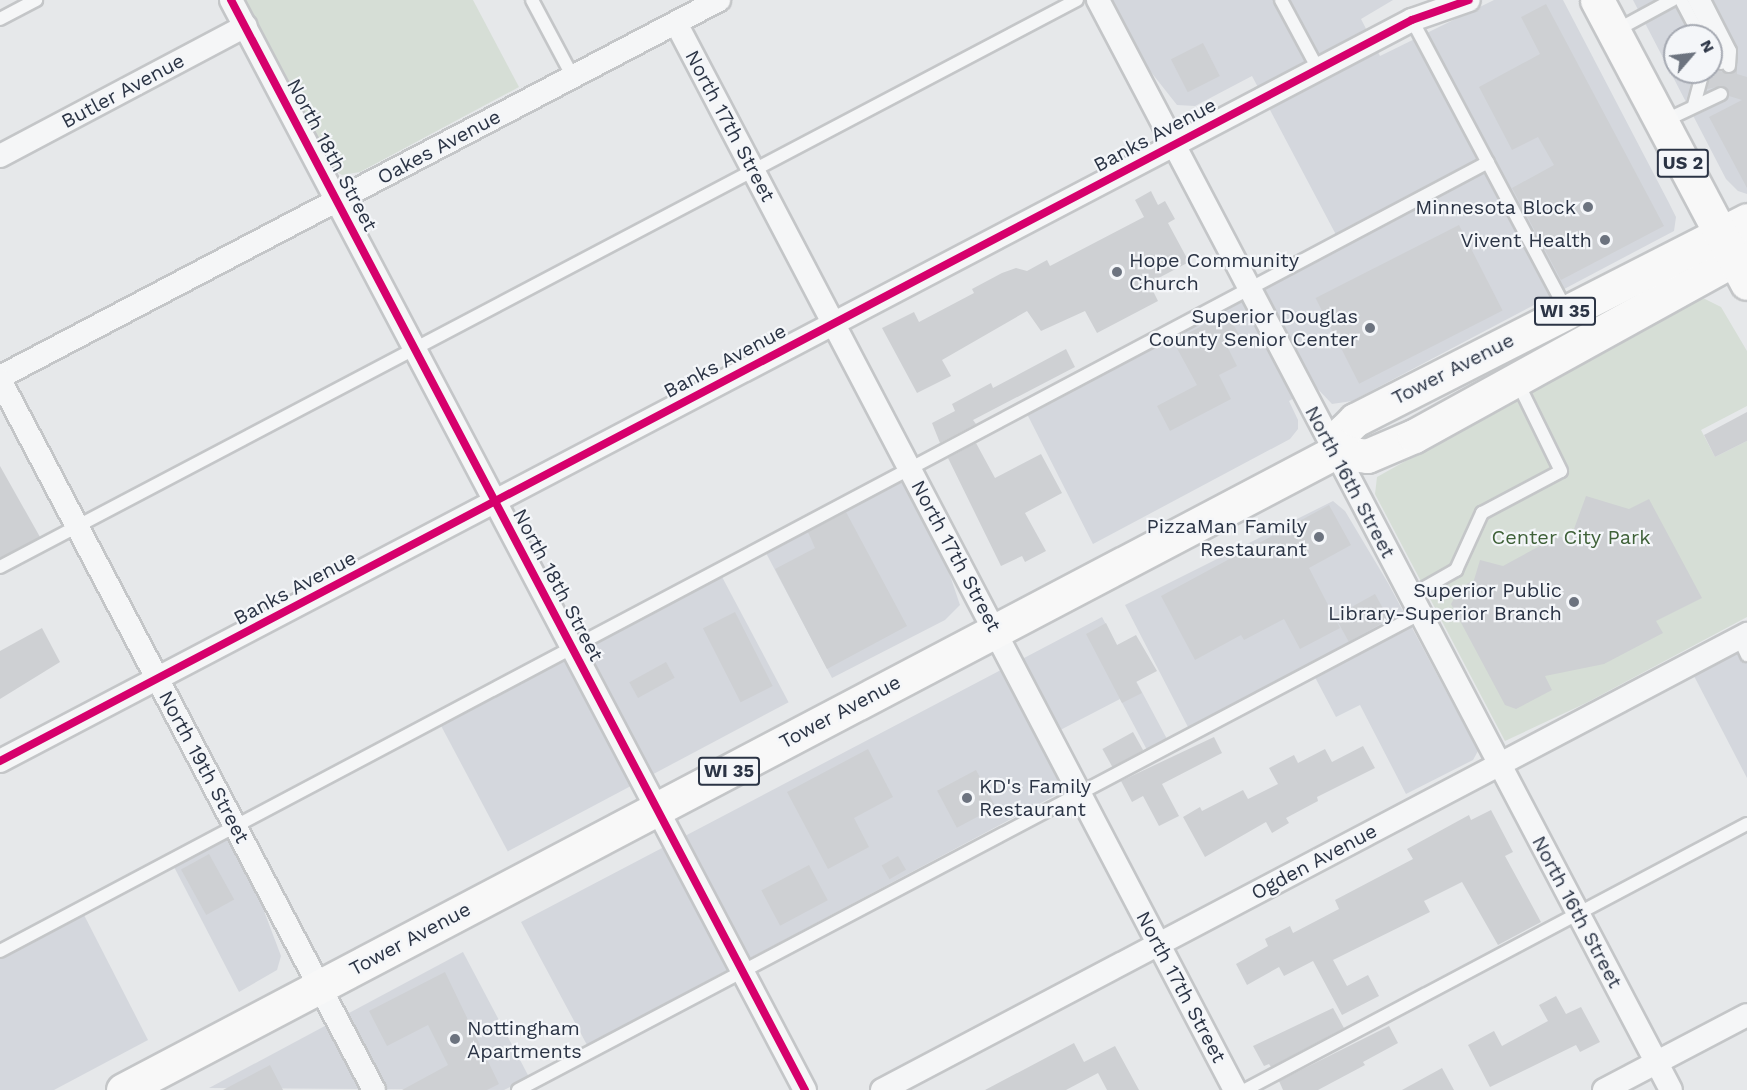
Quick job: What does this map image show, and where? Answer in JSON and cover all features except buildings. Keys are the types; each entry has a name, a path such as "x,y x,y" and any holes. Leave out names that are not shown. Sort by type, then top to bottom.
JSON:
{"main road":[{"name":"US 2","path":"1597,0 1662,122 1739,249"},
{"name":"Tower Avenue","path":"123,1090 1335,452 1344,431 1355,420 1566,310 1739,249"},
{"name":"Tower Avenue","path":"1335,452 1356,457 1383,451 1739,249"}],"street":[{"name":"North 18th Street","path":"231,0 805,1090"},
{"name":"Oakes Avenue","path":"0,378 719,0"},
{"name":"North 16th Street","path":"1098,0 1671,1090"},
{"name":"Banks Avenue","path":"1412,20 1430,0"},
{"name":"Banks Avenue","path":"0,760 1412,20 1469,0"},
{"name":"North 17th Street","path":"676,23 1235,1090"},
{"name":"Butler Avenue","path":"0,156 246,26"},
{"name":"North 19th Street","path":"0,378 374,1090"},
{"name":"Ogden Avenue","path":"882,1090 1499,765 1744,643"},
{"path":"1604,1090 1747,1015"}],"lane":[{"path":"0,20 36,0"},
{"path":"532,0 573,77"},
{"path":"0,567 1077,0"},
{"path":"1281,0 1318,69"},
{"path":"1614,32 1672,0"},
{"path":"1681,0 1694,24"},
{"path":"1694,0 1721,51 1725,64 1730,51 1704,0"},
{"path":"1412,20 1566,310"},
{"path":"1699,104 1702,84"},
{"path":"1662,122 1699,104 1717,92"},
{"path":"0,951 573,646 1249,291 1488,162"},
{"path":"518,1090 1080,793 1416,604 1456,570 1482,513 1561,471 1515,378"},
{"path":"1245,1090 1577,912 1747,824"}],"shaded area":[{"path":"1112,0 1393,0 1361,19 1380,56 1494,0 1563,0 1676,217 1674,231 1352,401 1332,404 1315,386 1289,401 1298,420 1298,429 1290,439 1093,544 1027,414 1343,248 1252,76 1195,106 1177,105 1147,67"},
{"path":"1633,0 1747,0 1747,194 1738,191 1726,179 1677,84 1723,84 1723,24 1663,24 1663,58"},
{"path":"905,480 942,552 960,605 945,620 832,678 766,553"},
{"path":"1333,501 1345,511 1388,583 1478,751 1473,760 1406,794 1360,705 1336,717 1308,664 1188,727 1125,605"},
{"path":"721,575 789,702 508,851 440,724"},
{"path":"1102,617 1167,739 1147,750 1120,699 1041,740 1067,789 587,1045 521,922"},
{"path":"1747,648 1747,778 1694,676"},
{"path":"228,837 255,887 281,956 277,970 239,992 173,865"},
{"path":"83,913 148,1040 54,1090 0,1090 0,957"},
{"path":"463,952 529,1077 504,1090 209,1088"}],"green space":[{"path":"241,0 473,0 519,87 360,172 342,175 335,171"},
{"name":"Center City Park","path":"1705,299 1721,307 1747,351 1747,406 1701,430 1715,457 1747,441 1747,617 1586,703 1505,741 1375,494 1377,477 1693,300"}],"cycle path":[{"path":"231,0 805,1090"},
{"path":"0,761 1412,20 1469,0"}],"place":[{"name":"Minnesota Block","path":"1588,207"},
{"name":"Vivent Health","path":"1605,240"},
{"name":"Hope Community Church","path":"1117,272"},
{"name":"Superior Douglas County Senior Center","path":"1370,328"},
{"name":"PizzaMan Family Restaurant","path":"1319,537"},
{"name":"Superior Public Library-Superior Branch","path":"1574,602"},
{"name":"KD's Family Restaurant","path":"967,798"},
{"name":"Nottingham Apartments","path":"455,1039"}]}
